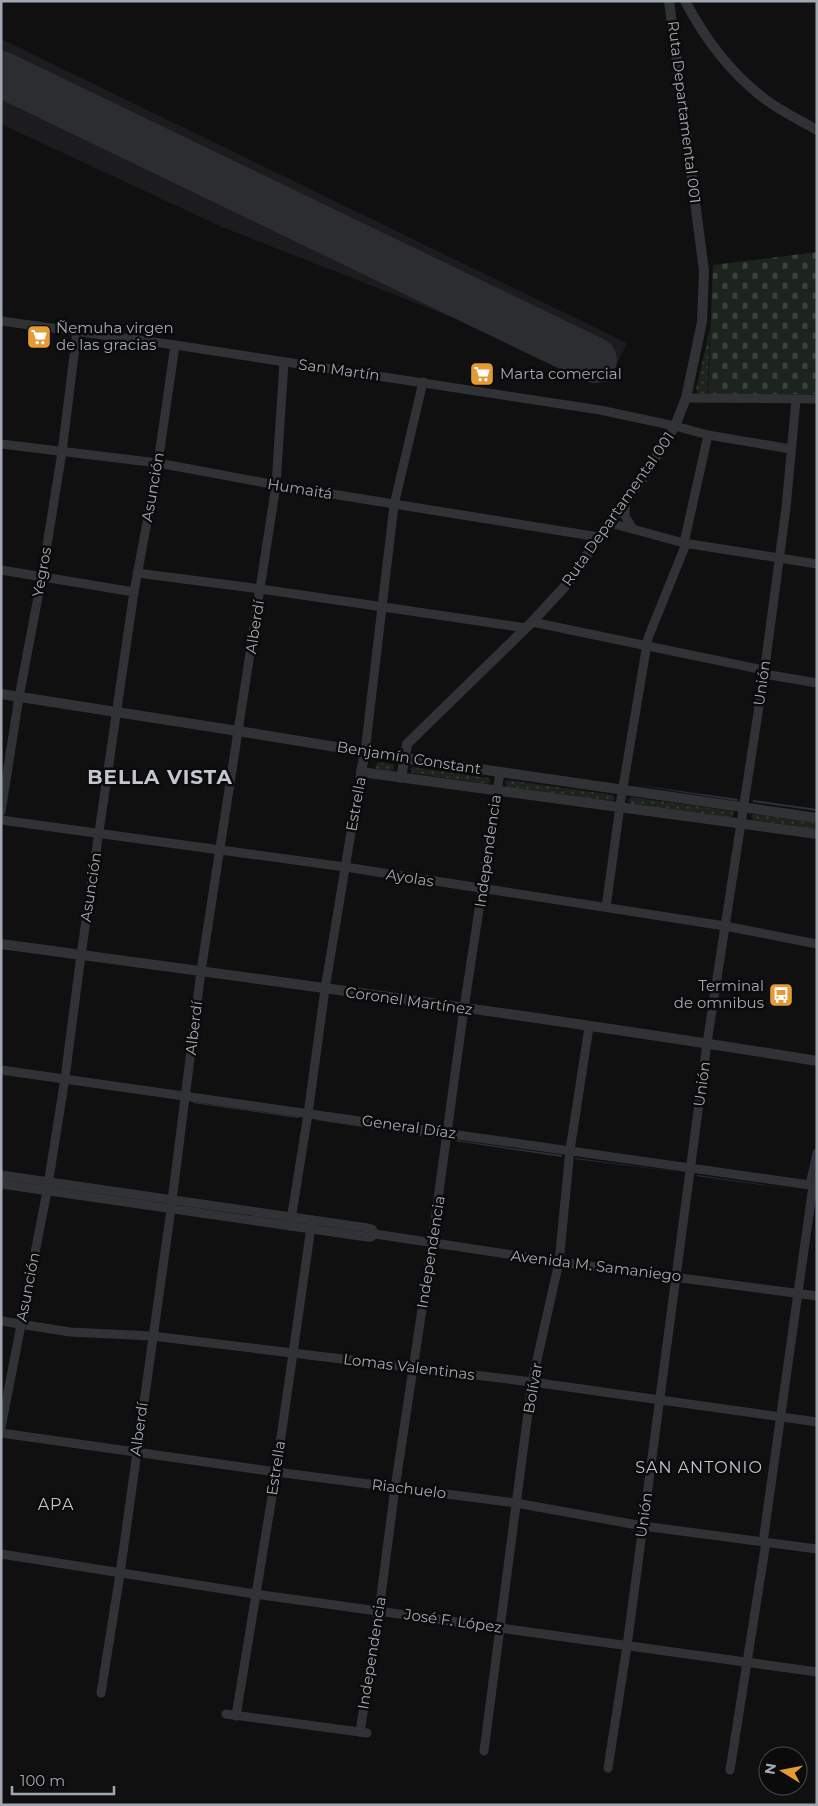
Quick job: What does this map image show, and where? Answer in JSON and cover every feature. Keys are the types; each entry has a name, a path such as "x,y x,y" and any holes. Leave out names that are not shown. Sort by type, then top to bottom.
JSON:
{"street":[{"name":"Ruta Departamental 001","path":"401,778 407,744 529,625 568,582 643,478 675,426 686,398 702,322 704,271 670,1"},
{"name":"Ruta Departamental 001","path":"685,2 707,38 744,82 777,107 817,130"},
{"path":"671,13 676,3 685,2"},
{"name":"San Martín","path":"1,321 176,345 600,410 708,435 791,450"},
{"name":"Yegros","path":"1,812 62,452 77,332"},
{"name":"Asunción","path":"1,1428 48,1186 134,592 158,463 176,345"},
{"name":"Alberdí","path":"101,1694 120,1574 201,971 276,486 284,362"},
{"name":"Estrella","path":"291,1222 345,867 365,752 394,505 424,382"},
{"path":"686,398 817,399"},
{"name":"Unión","path":"608,1768 627,1646 708,1043 764,672 786,508 796,400"},
{"path":"606,907 646,647 685,544 708,435"},
{"name":"Humaitá","path":"1,444 158,463 276,486 599,537"},
{"path":"625,501 625,516 633,529"},
{"path":"610,523 685,544 817,564"},
{"path":"1,570 134,592"},
{"path":"137,573 529,625 646,647 817,683"},
{"name":"Benjamín Constant","path":"1,694 404,758 623,790 744,803 817,818"},
{"name":"Benjamín Constant","path":"361,772 817,834"},
{"name":"Independencia","path":"226,1714 363,1733 395,1488 448,1137 464,1008 500,772"},
{"name":"Ayolas","path":"1,820 345,867 726,926 817,944"},
{"name":"Coronel Martínez","path":"1,944 464,1008 708,1043 817,1061"},
{"name":"Bolívar","path":"484,1751 532,1382 559,1262 570,1155 589,1027"},
{"name":"General Díaz","path":"1,1070 185,1096 308,1117 813,1188"},
{"path":"730,1770 782,1416 817,1153"},
{"name":"Avenida M. Samaniego","path":"1,1175 48,1186 291,1222 368,1228 372,1229 376,1234 559,1262 817,1296"},
{"name":"Avenida M. Samaniego","path":"1,1184 48,1186"},
{"name":"Estrella","path":"236,1716 276,1472 311,1224"},
{"name":"Lomas Valentinas","path":"1,1320 70,1332 152,1336 293,1352 660,1399 817,1422"},
{"name":"Riachuelo","path":"1,1433 276,1472 516,1503 643,1526 817,1550"},
{"name":"José F. López","path":"1,1554 255,1594 817,1672"}],"shaded area":[{"path":"1,39 627,343 607,383 582,377 482,329 222,227 1,124"},
{"path":"630,784 738,799 737,801"},
{"path":"753,800 817,809 817,811 753,802"},
{"path":"193,1102 299,1117 298,1118"},
{"path":"316,1120 443,1138 443,1139"},
{"path":"455,1141 562,1155 562,1157"},
{"path":"575,1158 680,1172 575,1159"},
{"path":"697,1175 807,1191 697,1176"}],"green space":[{"path":"817,252 817,394 708,394 713,265"},
{"path":"710,329 707,395 698,394 696,389"},
{"path":"378,762 393,764 394,769 391,771 377,769 375,766"},
{"path":"412,767 489,778 491,781 488,784 412,773 410,769"},
{"path":"508,780 613,795 615,799 612,801 507,787 505,782"},
{"path":"631,797 732,811 734,814 731,818 630,804 628,801"},
{"path":"754,814 817,823 817,829 753,820 751,816"}],"runway":[{"path":"1,74 594,360"}],"place":[{"name":"Ñemuha virgen de las gracias","path":"39,337"},
{"name":"Marta comercial","path":"482,374"},
{"name":"Terminal de omnibus","path":"781,995"}],"district":[{"name":"BELLA VISTA","path":"160,777"},
{"name":"SAN ANTONIO","path":"699,1467"},
{"name":"APA","path":"56,1504"}]}
